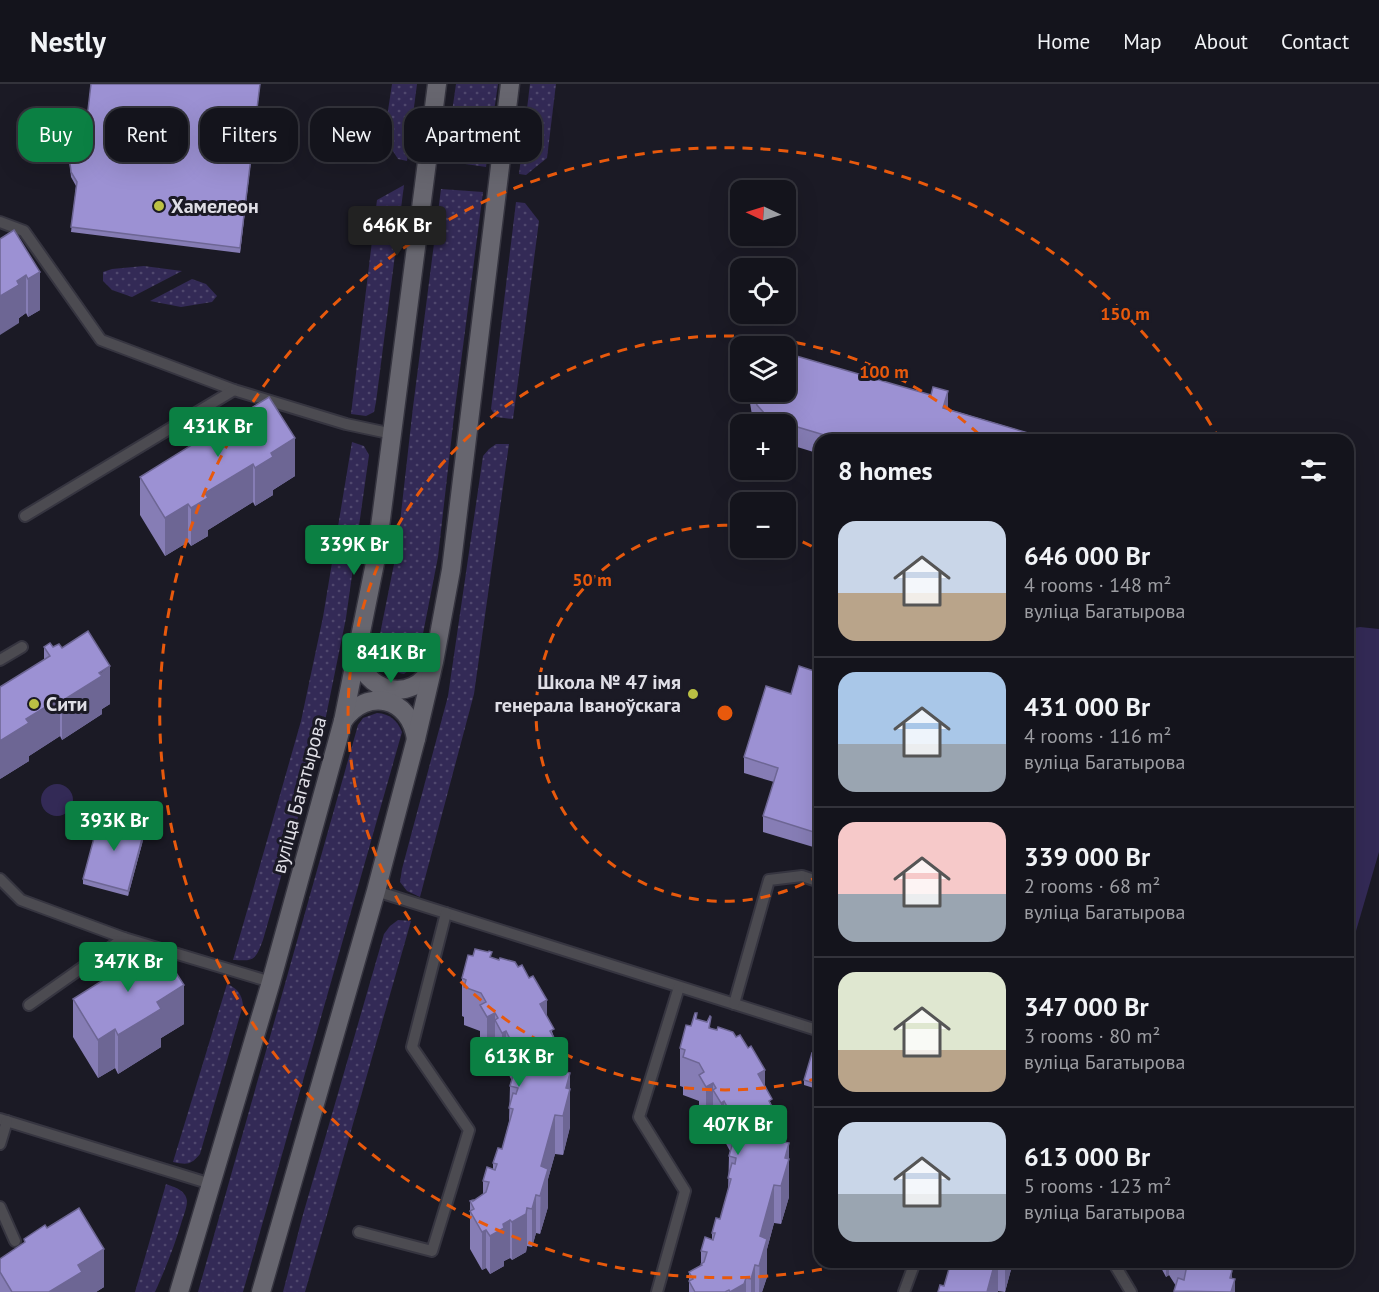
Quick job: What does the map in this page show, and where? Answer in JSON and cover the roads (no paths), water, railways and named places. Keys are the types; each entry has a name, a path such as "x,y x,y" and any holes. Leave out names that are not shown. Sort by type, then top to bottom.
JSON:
{"street":[{"name":"вуліца Багатырова","path":"179,1292 271,982 343,721 376,558 437,84"},
{"path":"261,1292 376,891 434,662 453,559 510,84"},
{"path":"358,647 363,670 370,679 391,690 413,687 422,681 434,662"},
{"path":"343,721 357,706 377,700 388,702 405,712 415,729 416,739"}],"lane":[{"path":"0,222 24,231 101,340 234,390 346,424 393,434"},
{"path":"25,516 234,390"},
{"path":"0,660 22,647"},
{"path":"734,1004 769,880 802,876 814,880"},
{"path":"0,879 21,900 124,938 271,982"},
{"path":"376,891 814,1029"},
{"path":"359,1232 432,1251 469,1130 412,1047 446,913"},
{"path":"29,1005 124,938"},
{"path":"657,1292 685,1191 639,1117 679,987"},
{"path":"0,1144 3,1120 211,1184"},
{"path":"0,1207 15,1241"},
{"path":"904,1292 913,1268"},
{"path":"1117,1268 1131,1292"}],"place":[{"name":"Хамелеон","path":"159,206"},
{"name":"Школа № 47 імя генерала Іваноўскага","path":"693,694"},
{"name":"Сити","path":"34,704"}]}
